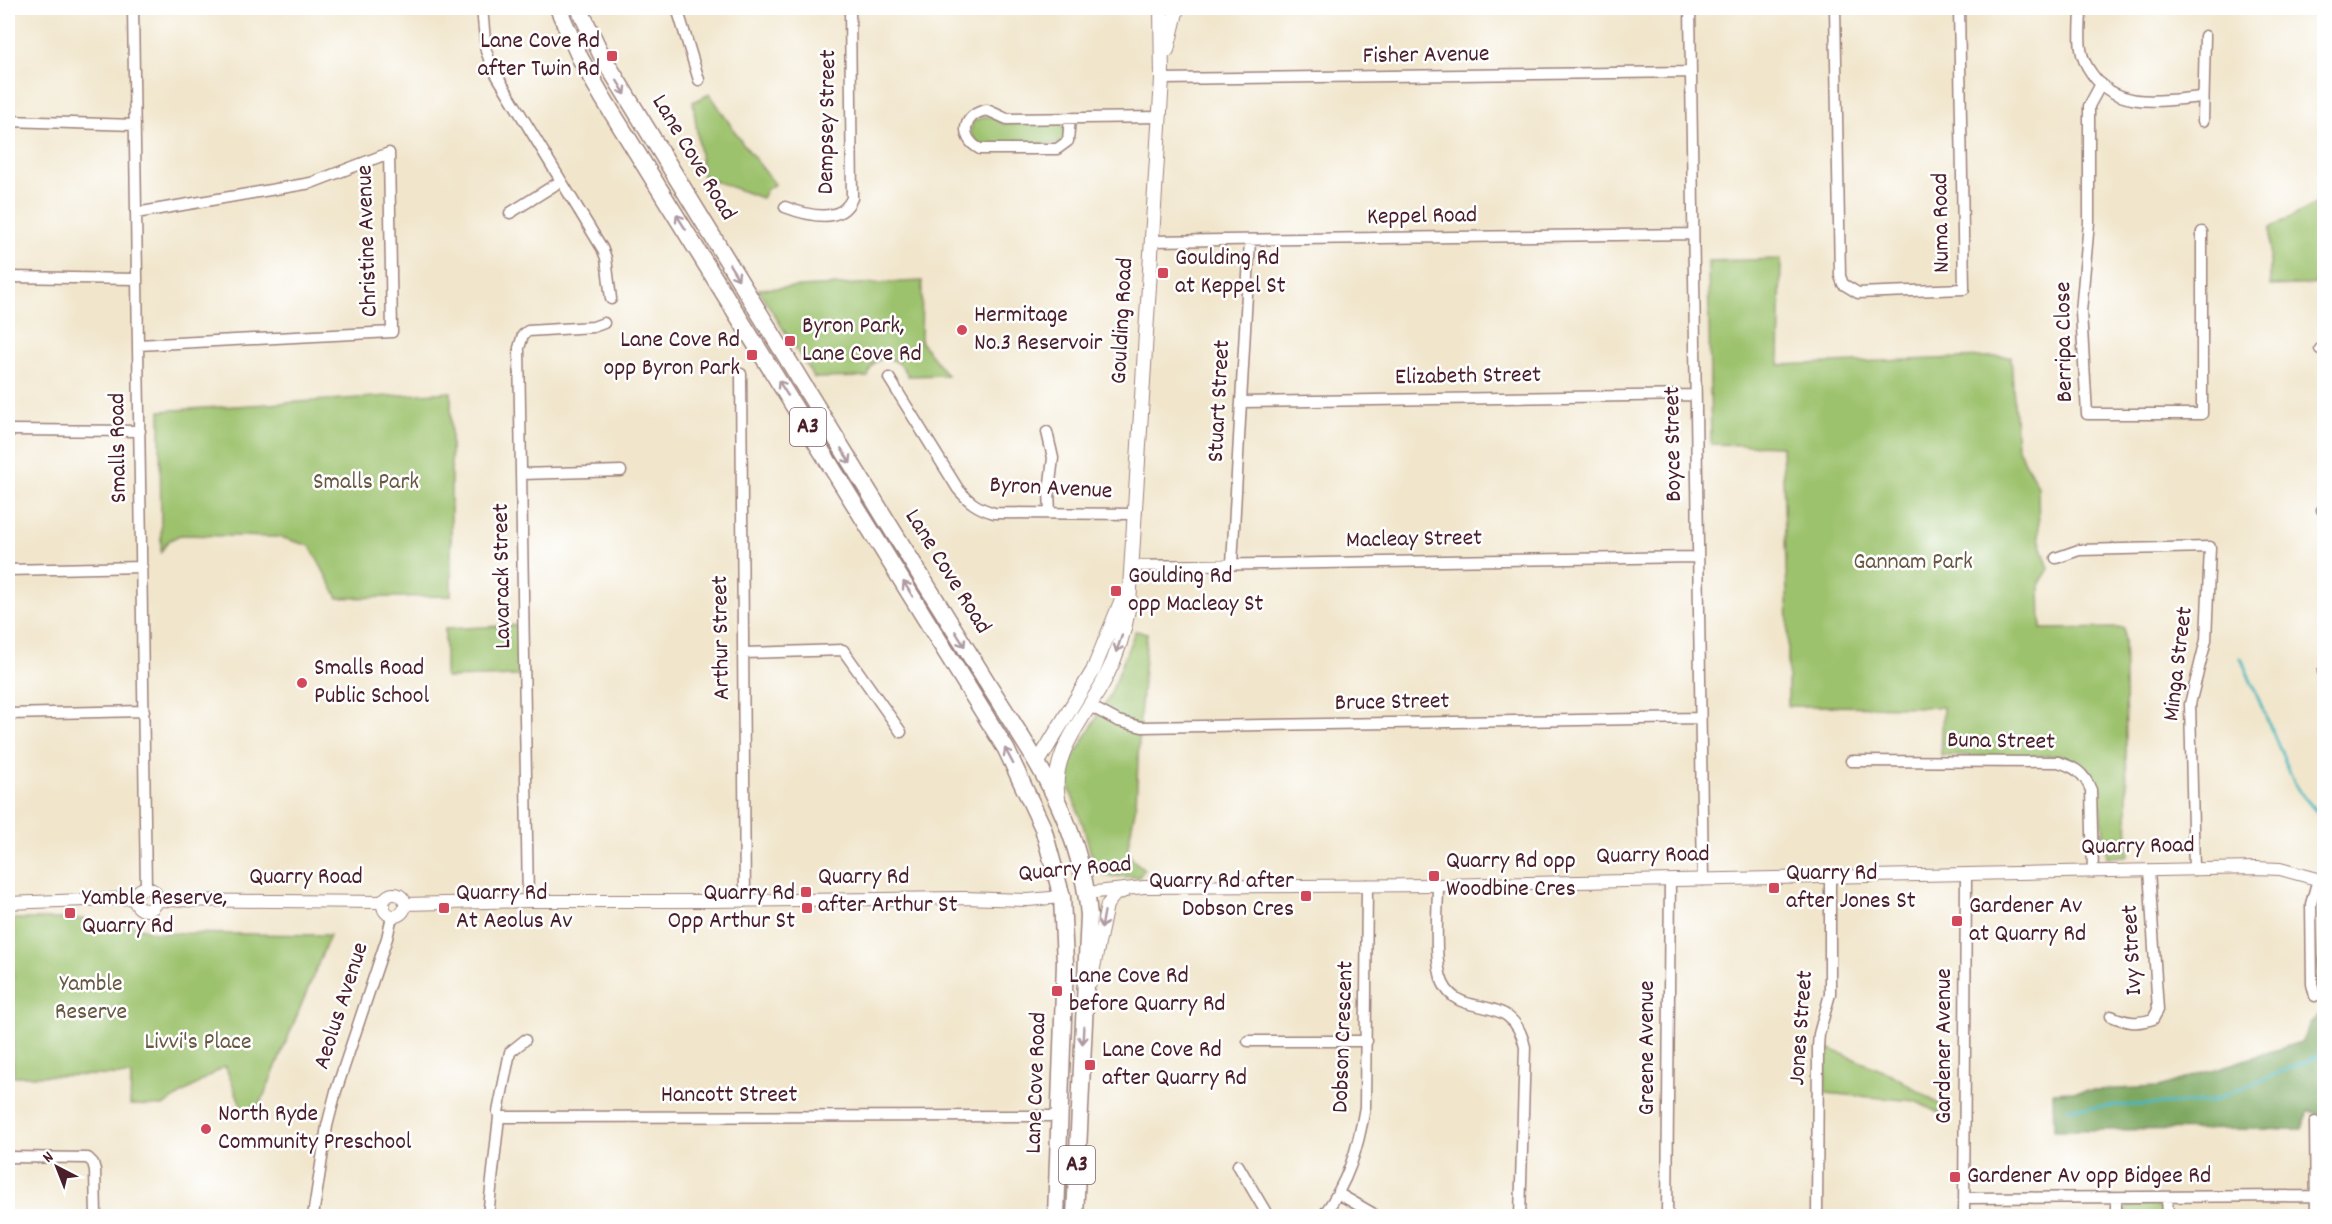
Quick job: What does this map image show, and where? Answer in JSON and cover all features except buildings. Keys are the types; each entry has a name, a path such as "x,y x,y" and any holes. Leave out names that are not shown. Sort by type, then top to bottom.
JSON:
{"highway":[{"name":"Lane Cove Road","path":"558,8 580,58 603,98 1000,739 1021,778 1043,828 1062,897 1065,963 1056,1216"},
{"name":"Lane Cove Road","path":"579,8 607,64 1059,802 1076,845 1089,915 1075,1216"},
{"path":"1037,764 1035,779 1043,828"},
{"name":"Quarry Road","path":"1062,897 1086,892"}],"main road":[{"name":"Goulding Road","path":"1037,764 1084,702 1105,679 1122,635 1129,604 1160,117 1161,8"},
{"path":"1170,8 1170,29"},
{"name":"Goulding Road","path":"1162,79 1170,29 1177,8"},
{"name":"Goulding Road","path":"1059,802 1056,783 1059,762 1084,702"}],"street":[{"name":"Smalls Road","path":"133,8 146,888"},
{"path":"482,8 486,51 493,69 602,248 606,258 611,299"},
{"path":"677,8 699,80"},
{"name":"Dempsey Street","path":"786,207 807,215 835,214 849,206 852,198 850,8"},
{"name":"Boyce Street","path":"1690,8 1702,880"},
{"name":"Numa Road","path":"1835,8 1840,276 1843,284 1858,294 1964,289 1959,8"},
{"path":"2081,8 2081,50 2090,71 2118,96 2139,101 2203,97"},
{"path":"2203,121 2205,36"},
{"name":"Fisher Avenue","path":"1162,79 1691,72"},
{"name":"Berripa Close","path":"2102,84 2090,106 2089,222 2081,312 2087,414 2202,414 2202,232"},
{"path":"1070,118 1068,141 1057,148 980,149 971,143 966,130 968,120 973,115 987,110 1006,119 1070,118 1160,117"},
{"path":"8,121 135,125"},
{"name":"Christine Avenue","path":"136,213 310,183 389,153 392,332 138,345"},
{"path":"510,213 561,182"},
{"name":"Keppel Road","path":"1152,241 1693,234"},
{"name":"Stuart Street","path":"1232,564 1250,240"},
{"path":"8,277 136,279"},
{"name":"Lavarack Street","path":"528,901 519,348 523,335 535,330 593,327 604,323"},
{"name":"Arthur Street","path":"741,374 745,901"},
{"name":"Byron Avenue","path":"889,378 968,501 979,509 994,513 1136,514"},
{"name":"Elizabeth Street","path":"1242,402 1695,395"},
{"path":"8,430 140,431"},
{"path":"1047,432 1053,458 1049,491 1050,513"},
{"path":"522,474 621,471"},
{"name":"Minga Street","path":"2056,558 2079,550 2210,547 2206,640 2190,704 2194,870"},
{"name":"Macleay Street","path":"1132,566 1696,557"},
{"path":"8,570 142,567"},
{"path":"743,653 843,651 901,732"},
{"name":"Bruce Street","path":"1084,702 1122,723 1142,727 1700,718"},
{"path":"8,714 144,711"},
{"name":"Buna Street","path":"1851,761 2058,762 2071,766 2086,779 2091,790 2093,872"},
{"name":"Quarry Road","path":"1086,892 1144,887 1438,885 1966,876 2256,868 2280,869 2321,880"},
{"name":"Ivy Street","path":"2110,1016 2136,1023 2153,1019 2156,1015 2149,870"},
{"name":"Gardener Avenue","path":"1964,1216 1966,876"},
{"name":"Jones Street","path":"1817,1216 1818,1047 1819,1034 1830,994 1830,878"},
{"name":"Greene Avenue","path":"1667,1216 1670,880"},
{"path":"2315,996 2312,984 2311,904 2321,880"},
{"name":"Dobson Crescent","path":"1323,1216 1339,1194 1348,1176 1361,1131 1365,1107 1367,885"},
{"path":"1438,885 1439,970 1446,988 1460,1001 1489,1007 1509,1016 1515,1022 1523,1038 1525,1047 1520,1216"},
{"path":"1085,1001 1095,967 1105,909 1109,901 1119,893 1144,887"},
{"path":"146,888 155,893 157,900 151,909 144,910 138,907 135,898 138,892 146,888"},
{"path":"395,894 402,897 405,904 401,913 392,915 385,911 383,903 388,896 395,894"},
{"name":"Quarry Road","path":"405,904 964,898 1028,900 1062,897"},
{"path":"8,903 135,898"},
{"name":"Quarry Road","path":"157,900 383,903"},
{"name":"Aeolus Avenue","path":"312,1216 327,1126 336,1090 387,938 392,915"},
{"path":"488,1216 500,1117 498,1112 510,1052 525,1040"},
{"path":"1248,1041 1367,1041"},
{"name":"Hancott Street","path":"500,1117 1059,1116"},
{"path":"2315,1122 2316,1216"},
{"path":"8,1156 88,1158 95,1170 96,1216"},
{"path":"1238,1165 1268,1216"},
{"path":"1339,1194 1372,1213"},
{"path":"1965,1198 2315,1196"},
{"path":"2167,1197 2168,1216"},
{"path":"2116,1198 2116,1216"}],"green space":[{"path":"710,94 741,141 775,184 767,189 762,198 703,177 693,102"},
{"path":"986,116 995,118 1003,124 1060,122 1064,127 1065,137 1058,144 985,146 978,144 970,132 973,121"},
{"path":"2324,194 2324,284 2270,286 2270,228 2314,205"},
{"name":"Gannam Park","path":"1781,259 1779,365 2011,356 2017,447 2038,486 2039,538 2049,569 2040,583 2041,629 2124,628 2128,856 2107,857 2101,810 2095,785 2086,768 2077,762 2060,756 1941,756 1943,707 1788,706 1788,625 1782,446 1711,444 1708,261"},
{"path":"922,281 921,342 947,375 908,376 899,364 887,358 875,362 868,377 814,378 758,289"},
{"name":"Smalls Park","path":"451,392 451,596 338,598 310,546 280,537 180,535 168,541 161,552 160,411"},
{"path":"520,625 519,676 445,678 445,629"},
{"path":"1135,631 1147,633 1136,805 1128,846 1133,860 1144,869 1139,877 1106,876 1095,869 1083,825 1064,774 1110,695"},
{"path":"2324,902 2324,982 2318,972 2322,903"},
{"name":"Yamble Reserve","path":"13,919 84,919 106,925 130,924 155,933 330,935 261,1103 244,1112 225,1066 163,1106 130,1105 131,1075 13,1076"},
{"path":"2324,1011 2324,1116 2309,1111 2302,1129 2054,1130 2053,1092 2159,1087 2301,1042 2311,1022"},
{"path":"1825,1047 1893,1075 1950,1111 1948,1118 1915,1101 1825,1093"},
{"path":"2154,1204 2161,1208 2164,1216 2122,1216 2131,1206"}],"waterway":[{"path":"2241,658 2296,787 2324,821"},
{"path":"2068,1108 2209,1102 2324,1054"}],"place":[{"name":"Lane Cove Rd after Twin Rd","path":"612,56"},
{"name":"Goulding Rd at Keppel St","path":"1163,273"},
{"name":"Hermitage No.3 Reservoir","path":"962,330"},
{"name":"Byron Park, Lane Cove Rd","path":"790,341"},
{"name":"Lane Cove Rd opp Byron Park","path":"752,355"},
{"name":"Goulding Rd opp Macleay St","path":"1116,591"},
{"name":"Smalls Road Public School","path":"302,683"},
{"name":"Quarry Rd opp Woodbine Cres","path":"1434,876"},
{"name":"Quarry Rd after Jones St","path":"1774,888"},
{"name":"Quarry Rd after Arthur St","path":"806,892"},
{"name":"Quarry Rd after Dobson Cres","path":"1306,896"},
{"name":"Quarry Rd At Aeolus Av","path":"444,908"},
{"name":"Quarry Rd Opp Arthur St","path":"807,908"},
{"name":"Yamble Reserve, Quarry Rd","path":"70,913"},
{"name":"Gardener Av at Quarry Rd","path":"1957,921"},
{"name":"Lane Cove Rd before Quarry Rd","path":"1057,991"},
{"name":"Lane Cove Rd after Quarry Rd","path":"1090,1065"},
{"name":"North Ryde Community Preschool","path":"206,1129"},
{"name":"Gardener Av opp Bidgee Rd","path":"1955,1177"}],"park label":[{"name":"Livvi's Place","path":"198,1043"}]}
